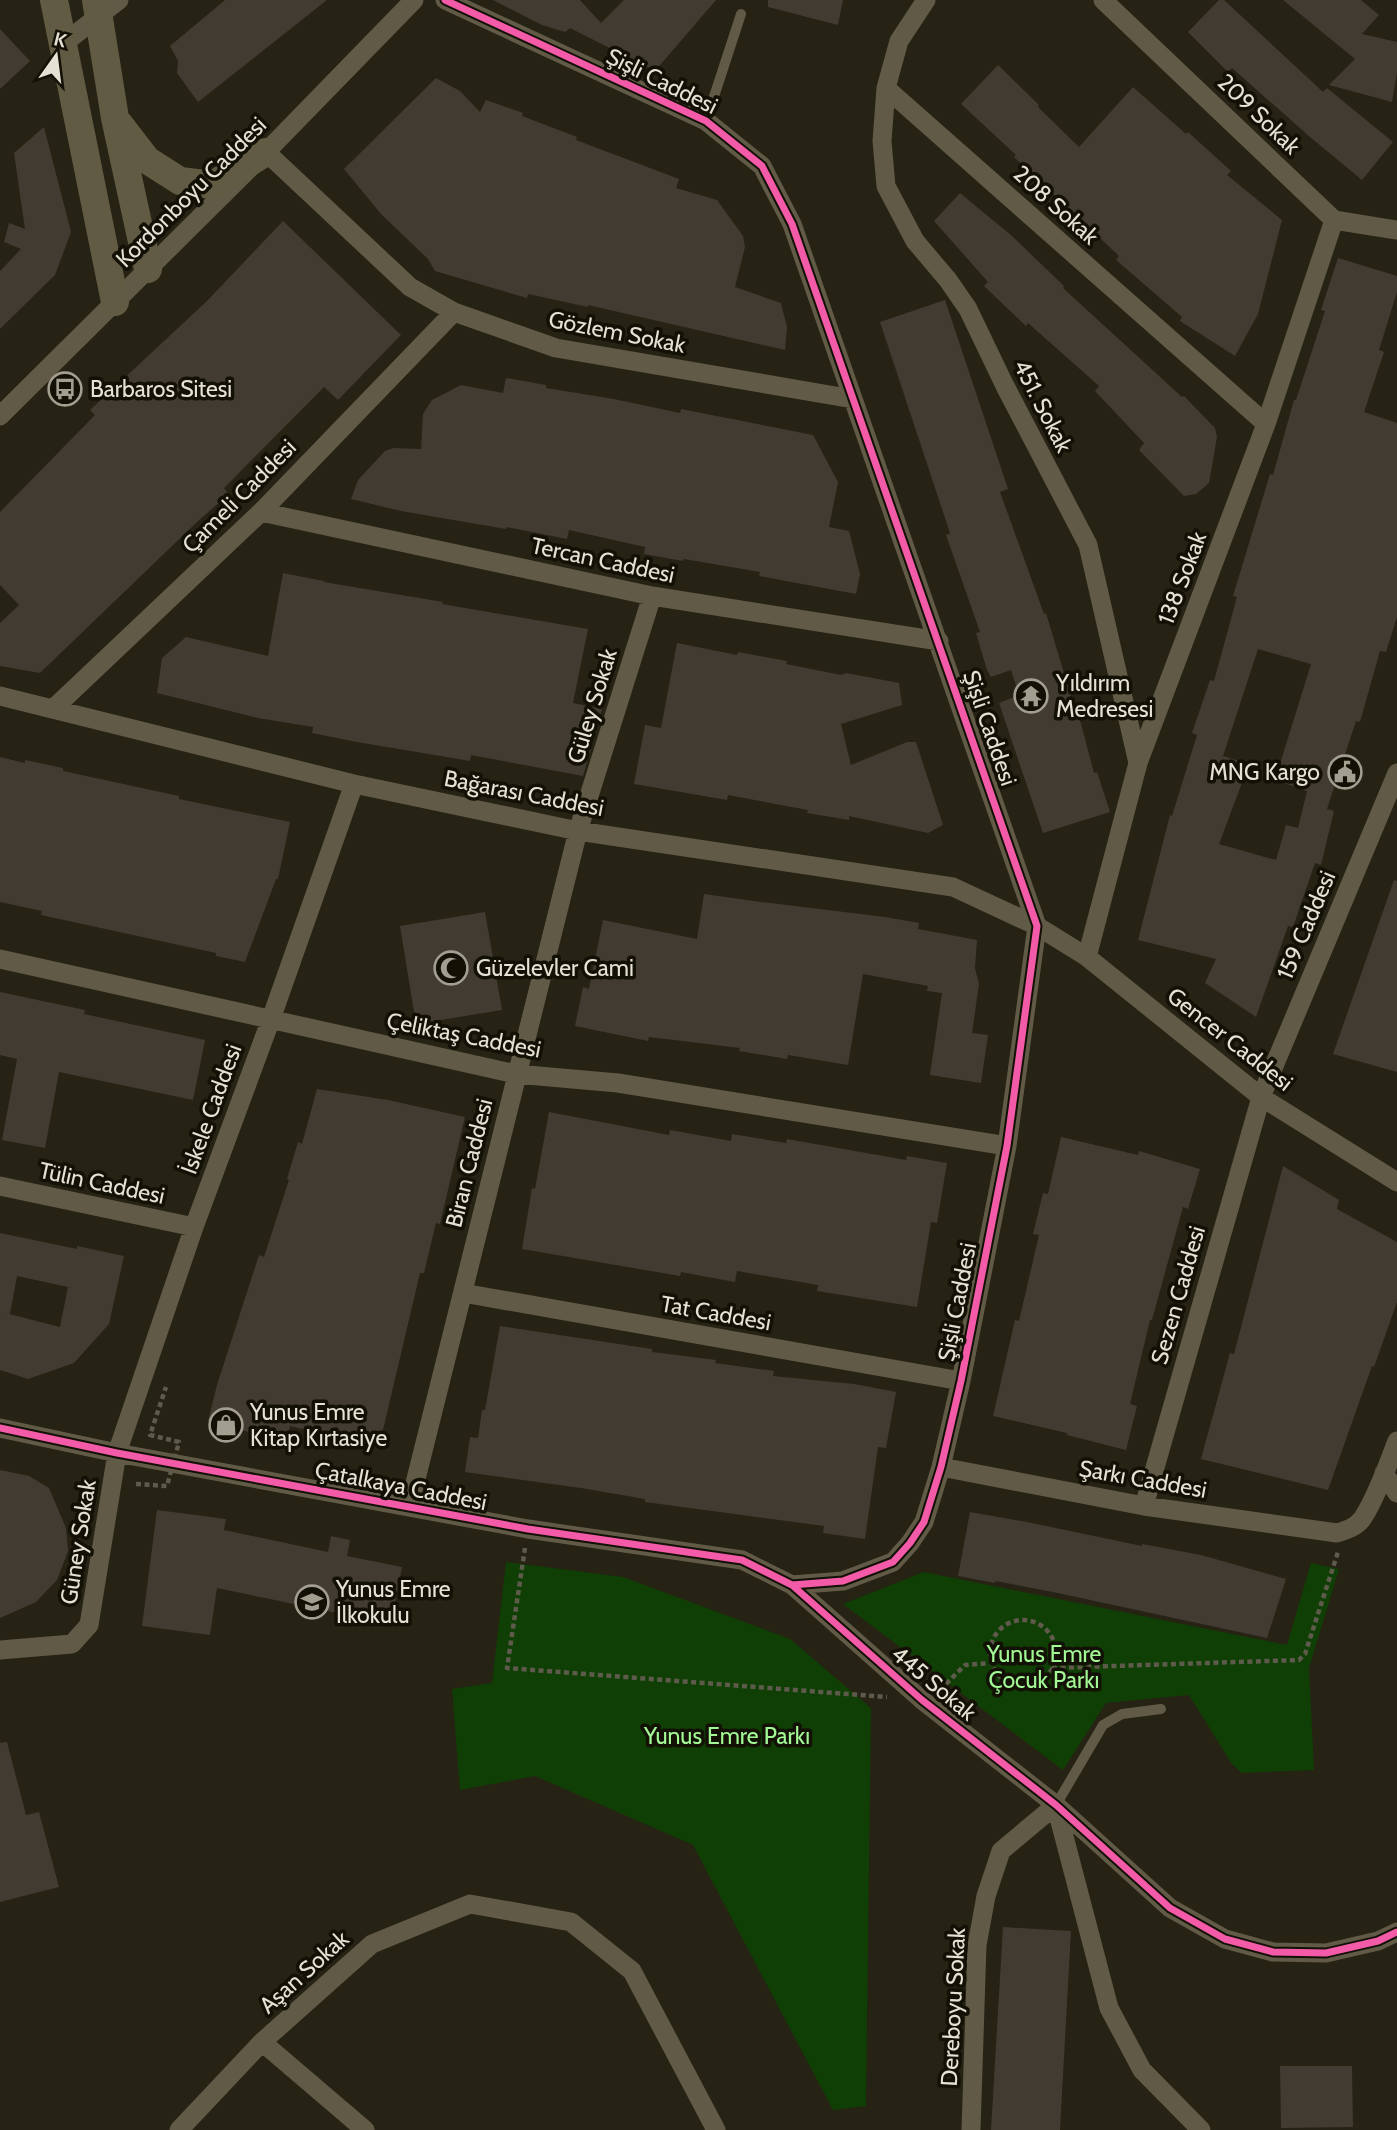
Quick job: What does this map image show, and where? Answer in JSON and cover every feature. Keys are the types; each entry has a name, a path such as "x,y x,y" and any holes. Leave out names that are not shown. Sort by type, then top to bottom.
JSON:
{"main road":[{"path":"54,0 115,302"},
{"path":"104,6 115,118 148,269"},
{"path":"115,118 147,160 180,181 213,185 266,152"}],"street":[{"name":"Kordonboyu Caddesi","path":"0,416 266,152 414,0"},
{"name":"Şişli Caddesi","path":"445,0 706,121 762,166 792,224 1037,926 1007,1146 961,1381 925,1522 893,1562 844,1581 792,1585"},
{"path":"886,88 899,41 926,0"},
{"name":"209 Sokak","path":"1103,0 1334,220"},
{"path":"63,44 104,6"},
{"name":"208 Sokak","path":"886,88 1266,425"},
{"name":"451. Sokak","path":"886,88 882,141 886,186 915,241 968,309 1088,545 1138,763"},
{"name":"Gözlem Sokak","path":"266,152 410,287 454,312 556,348 853,399"},
{"path":"1334,220 1397,230"},
{"name":"138 Sokak","path":"1087,957 1138,763 1266,425 1334,220"},
{"name":"Çameli Caddesi","path":"53,709 261,512 454,312"},
{"name":"Tercan Caddesi","path":"261,512 652,596 939,641"},
{"name":"Güley Sokak","path":"578,831 652,596"},
{"name":"Bağarası Caddesi","path":"0,696 354,784 578,831 953,887 1037,926"},
{"name":"159 Caddesi","path":"1261,1097 1397,773"},
{"name":"İskele Caddesi","path":"117,1453 194,1227 354,784"},
{"name":"Biran Caddesi","path":"409,1507 578,831"},
{"name":"Gencer Caddesi","path":"1037,926 1087,957 1261,1097 1397,1182"},
{"name":"Çeliktaş Caddesi","path":"0,959 516,1074 618,1083 1007,1146"},
{"name":"Sezen Caddesi","path":"1144,1506 1261,1097"},
{"name":"Tülin Caddesi","path":"0,1185 194,1227"},
{"name":"Tat Caddesi","path":"463,1293 961,1381"},
{"name":"Çatalkaya Caddesi","path":"0,1428 117,1453 528,1529 742,1560 792,1585"},
{"path":"1340,1532 1351,1529 1362,1520 1397,1441"},
{"name":"Güney Sokak","path":"0,1650 72,1644 89,1625 117,1453"},
{"name":"Şarkı Caddesi","path":"941,1467 1144,1506 1340,1532"},
{"path":"1384,1474 1397,1493"},
{"name":"445 Sokak","path":"792,1585 925,1702 1056,1805"},
{"path":"1056,1805 1170,1908 1225,1939 1273,1952 1325,1953 1378,1941 1397,1932"},
{"path":"1056,1805 1110,2008 1142,2070 1201,2130"},
{"name":"Dereboyu Sokak","path":"971,2130 977,1945 986,1896 1001,1851 1056,1805"},
{"name":"Aşan Sokak","path":"179,2130 262,2042 372,1944 470,1905 571,1922 632,1971 716,2130"},
{"path":"262,2042 365,2130"}],"lane":[{"path":"706,121 741,14"},
{"path":"1056,1805 1103,1725 1122,1714 1161,1709"}],"path":[{"path":"136,1483 167,1486 179,1442 150,1436 166,1387"},
{"path":"528,1529 507,1668 925,1702 965,1665 991,1663"},
{"path":"1052,1668 1299,1660 1305,1654 1340,1532"},
{"path":"1013,1621 1034,1621 1043,1626 1055,1643 1056,1653 1052,1668 1042,1680 1033,1685 1012,1684 996,1672 991,1663 991,1642 996,1633 1013,1621"}],"green space":[{"name":"Yunus Emre Parkı","path":"506,1562 623,1577 790,1639 871,1708 866,2106 833,2110 693,1845 535,1776 460,1790 452,1689 492,1683"},
{"name":"Yunus Emre Çocuk Parkı","path":"1311,1563 1339,1569 1309,1668 1314,1770 1242,1773 1232,1764 1189,1695 1106,1703 1063,1770 843,1604 924,1572 1287,1645"}],"building":[{"path":"225,0 327,0 198,102 177,73 178,61 170,46"},
{"path":"493,0 580,0 601,23 624,0 716,0 655,71 570,28 565,32 542,25"},
{"path":"768,0 843,0 838,25 768,7"},
{"path":"1219,0 1224,0 1323,92 1327,88 1393,142 1362,180 1232,68 1228,72 1188,32"},
{"path":"1283,0 1361,0 1379,15 1362,34 1397,42 1397,73 1392,102 1329,85 1355,59"},
{"path":"0,29 30,61 0,89"},
{"path":"998,65 1079,147 1133,87 1231,171 1227,175 1282,220 1258,314 1235,356 1180,321 1182,317 1116,260 1119,256 961,104"},
{"path":"436,78 460,91 480,112 486,100 523,113 522,116 577,137 576,140 679,179 676,188 717,200 743,236 745,247 735,287 781,303 787,327 785,350 588,305 528,294 527,298 435,271 428,259 381,214 344,169"},
{"path":"44,127 71,232 55,275 0,329 0,271 21,249 4,242 9,223 25,229 14,153"},
{"path":"960,193 1012,236 1064,286 1063,288 1184,396 1215,428 1217,437 1209,483 1196,494 1184,496 1139,450 1144,443 1095,391 1099,386 1028,323 1026,326 984,286 988,282 934,221"},
{"path":"283,221 401,335 338,400 324,387 224,488 229,494 40,673 0,666 0,623 19,605 0,585 0,512 95,415 90,410 207,301"},
{"path":"1338,258 1397,276 1397,292 1379,350 1384,352 1364,412 1397,423 1397,617 1386,652 1380,651 1360,722 1356,721 1327,809 1334,811 1321,865 1315,863 1293,927 1288,926 1256,1017 1205,983 1216,959 1138,940 1170,815 1172,816 1197,735 1192,733 1210,680 1214,681 1237,597 1233,596 1270,474 1273,475 1294,400 1325,311 1321,310","holes":["1258,649 1311,664 1275,780 1307,791 1298,828 1286,825 1276,860 1219,844 1249,764 1223,756"]},
{"path":"945,300 1008,489 1000,492 1044,614 1046,613 1094,773 1097,772 1110,812 1043,833 999,703 1019,695 1011,670 991,677 987,670 976,633 980,632 946,535 950,533 880,322"},
{"path":"506,378 680,413 681,409 813,435 838,482 829,527 849,531 860,574 856,594 759,576 760,572 644,554 645,547 569,530 567,539 401,511 351,499 358,480 385,451 394,448 421,449 423,414 432,400 461,385 503,393"},
{"path":"283,573 588,629 573,703 602,709 583,776 471,755 470,761 357,742 312,733 313,727 258,718 157,693 162,658 186,637 268,656"},
{"path":"677,643 737,655 738,652 787,661 786,664 841,675 846,673 899,683 902,705 841,724 851,765 907,742 916,742 943,825 928,833 849,816 849,820 807,813 808,810 728,795 727,800 634,784 645,725 661,728"},
{"path":"0,757 63,768 63,771 179,796 179,799 290,822 278,879 245,962 216,956 216,953 41,915 42,911 0,902"},
{"path":"1394,880 1397,881 1397,1072 1333,1054"},
{"path":"704,894 885,917 919,923 918,929 977,940 975,968 979,984 972,1033 988,1035 981,1083 930,1075 942,993 927,991 928,986 863,974 848,1065 788,1055 787,1059 739,1051 740,1048 649,1037 648,1041 575,1026 583,987 589,989 603,920 697,939"},
{"name":"Güzelevler Cami","path":"485,912 502,1010 416,1024 400,926"},
{"path":"0,992 85,1010 84,1014 205,1040 193,1100 59,1072 45,1148 2,1140 17,1059 0,1055"},
{"path":"317,1089 388,1100 465,1117 440,1224 436,1223 424,1273 420,1273 379,1447 290,1426 286,1442 208,1421 259,1255 264,1257 289,1180 287,1179 298,1142 302,1144"},
{"path":"549,1112 669,1135 670,1130 731,1141 732,1134 786,1143 787,1139 906,1160 907,1156 947,1163 937,1223 931,1222 917,1307 817,1291 818,1285 737,1271 735,1282 681,1272 680,1276 522,1249"},
{"path":"1061,1137 1138,1155 1139,1151 1200,1169 1188,1209 1183,1207 1150,1320 1130,1404 1137,1406 1126,1450 993,1416 1015,1320 1019,1321 1039,1235 1033,1234 1043,1193 1048,1194"},
{"path":"1283,1166 1339,1200 1337,1209 1397,1242 1397,1302 1328,1490 1201,1459 1230,1353 1234,1354"},
{"path":"0,1233 124,1256 109,1324 74,1363 28,1379 0,1370","holes":["17,1276 68,1287 60,1327 5,1313 10,1314"]},
{"path":"500,1326 716,1360 715,1363 774,1371 773,1376 854,1384 896,1392 886,1448 878,1447 865,1539 823,1533 824,1526 645,1502 645,1499 581,1488 465,1472 470,1437 478,1438 482,1410 485,1410"},
{"path":"0,1470 29,1476 49,1488 66,1528 68,1551 57,1580 36,1602 0,1618"},
{"path":"157,1510 226,1519 224,1530 328,1552 331,1536 350,1540 347,1556 402,1567 391,1624 217,1588 210,1635 142,1626"},
{"path":"970,1512 1201,1555 1286,1579 1267,1638 1053,1592 958,1576"},
{"path":"7,1742 26,1815 39,1812 59,1887 0,1902 0,1743"},
{"path":"1003,1927 1071,1931 1060,2130 991,2130"},
{"path":"1280,2066 1352,2066 1353,2127 1281,2128"}],"cycle path":[{"path":"445,0 706,121 762,166 792,224 1037,926 1007,1146 961,1381 941,1467 924,1522 893,1562 843,1581 792,1585"},
{"path":"0,1428 117,1453 528,1529 742,1560 792,1585 922,1700 1056,1805 1170,1908 1225,1939 1273,1952 1326,1953 1378,1941 1397,1932"}],"place":[{"name":"Barbaros Sitesi","path":"65,389"},
{"name":"Yıldırım Medresesi","path":"1031,696"},
{"name":"MNG Kargo","path":"1345,772"},
{"name":"Güzelevler Cami","path":"451,968"},
{"name":"Yunus Emre Kitap Kırtasiye","path":"226,1425"},
{"name":"Yunus Emre İlkokulu","path":"312,1602"}]}
